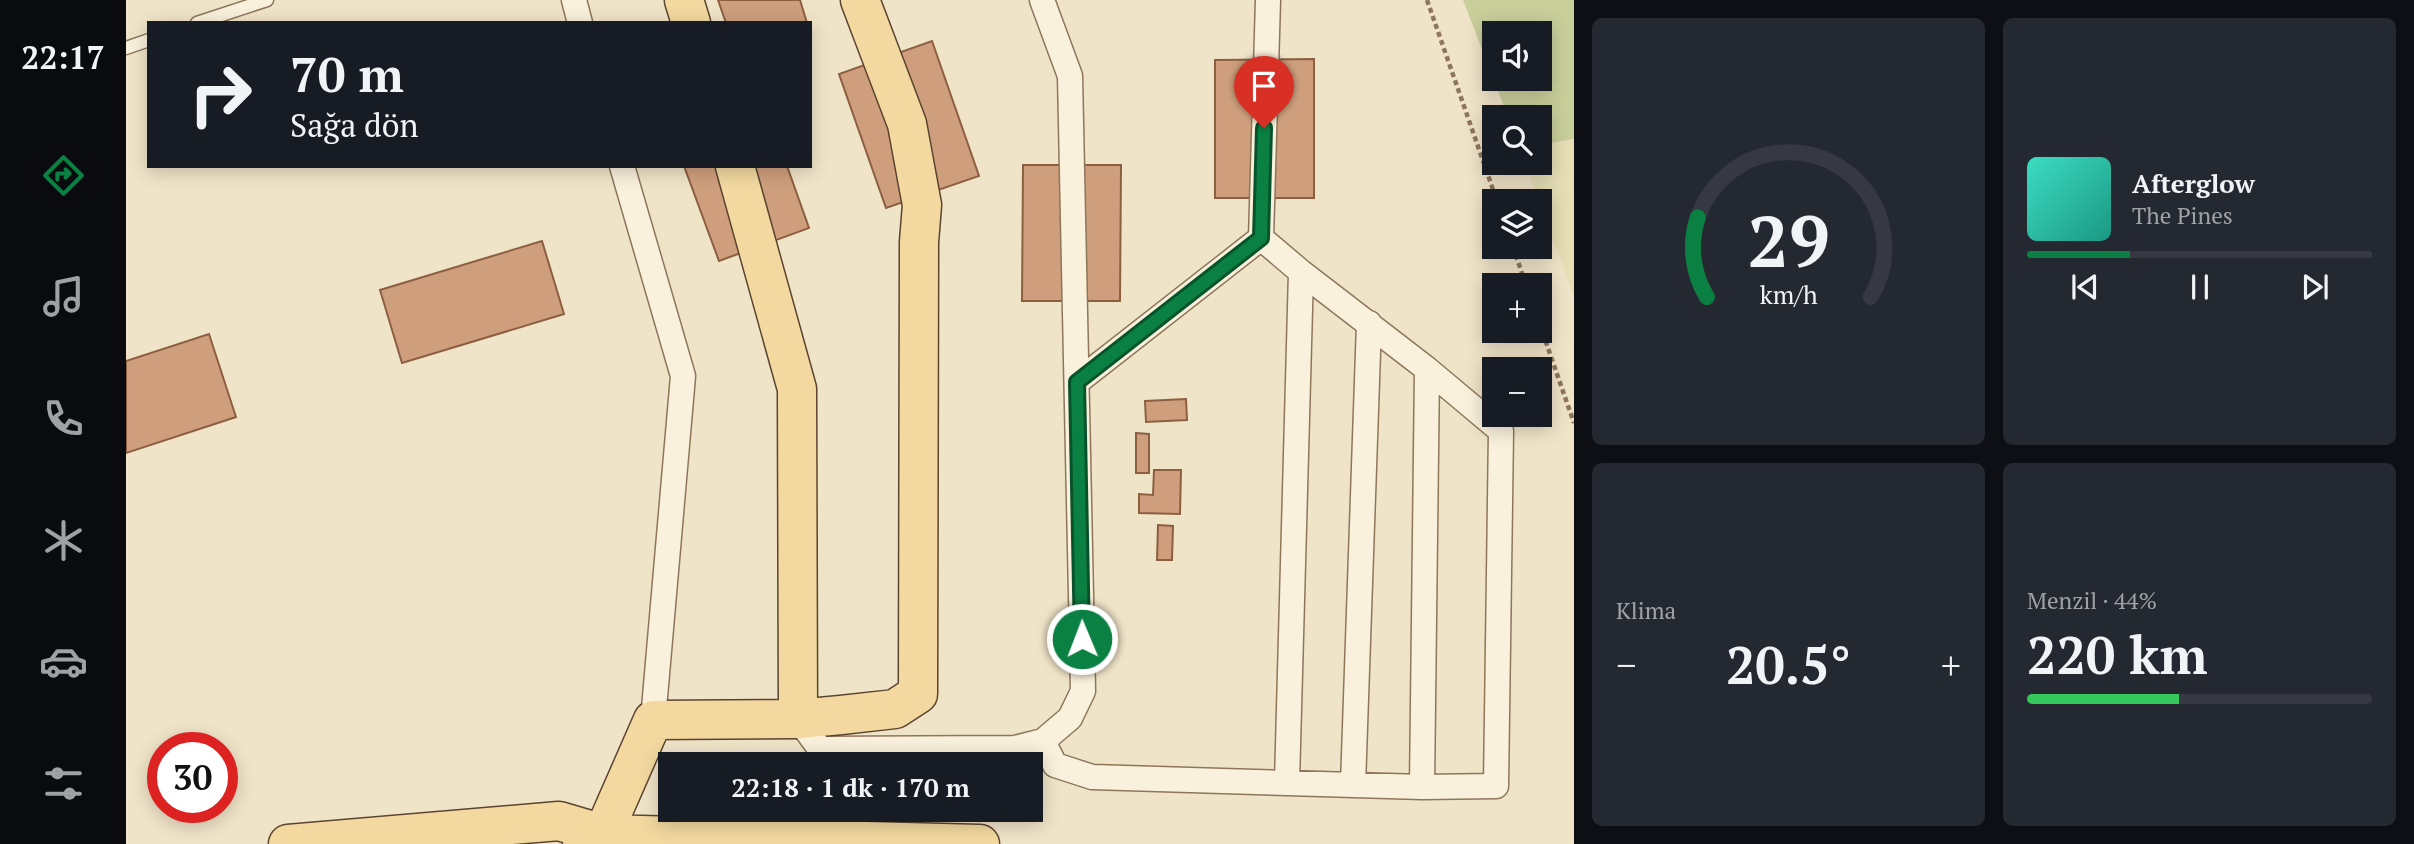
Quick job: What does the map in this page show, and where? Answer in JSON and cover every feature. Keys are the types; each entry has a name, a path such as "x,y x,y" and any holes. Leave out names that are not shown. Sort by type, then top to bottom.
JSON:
{"main road":[{"path":"684,0 690,21"},
{"path":"604,839 653,720 798,719 895,709 918,694 919,242 922,205 906,124 860,0"},
{"path":"736,168 797,389 798,719"},
{"path":"288,844 559,821 604,839 980,844"}],"street":[{"path":"574,0 579,21"},
{"path":"798,719 820,749 1015,748 1043,741 1070,718 1083,691 1070,76 1042,0"},
{"path":"1261,238 1268,0"},
{"path":"623,168 683,376 653,720"},
{"path":"1043,741 1055,765 1092,777 1422,787 1496,786 1501,431 1261,238"},
{"path":"1077,382 1261,238"},
{"path":"1287,782 1301,272"},
{"path":"1353,785 1369,323"},
{"path":"1422,787 1427,369"}],"lane":[{"path":"202,21 251,2 267,0"},
{"path":"126,48 147,41"}],"path":[{"path":"1427,0 1493,189"},
{"path":"1546,343 1574,423"}],"shaded area":[{"path":"1574,140 1574,297 1552,237 1552,189 1535,189 1529,175 1552,175 1552,143"}],"green space":[{"path":"1463,0 1574,0 1574,139 1552,143 1552,105 1503,105 1498,91 1552,91 1552,21 1482,21 1482,49"}],"building":[{"path":"718,0 800,0 806,21 725,21"},
{"path":"932,41 979,176 886,208 839,74"},
{"path":"1314,59 1314,198 1215,198 1215,60"},
{"path":"1023,165 1121,165 1120,301 1022,301"},
{"path":"685,168 788,168 809,228 719,261"},
{"path":"542,241 564,314 402,363 380,290"},
{"path":"209,334 236,417 126,453 126,361"},
{"path":"1186,399 1187,420 1146,422 1145,401"},
{"path":"1136,433 1149,434 1149,473 1136,473"},
{"path":"1154,470 1181,470 1180,514 1139,513 1139,494 1153,495"},
{"path":"1158,525 1173,526 1172,560 1157,560"}],"route":[{"path":"1082,639 1077,382 1261,238 1264,128"}]}
